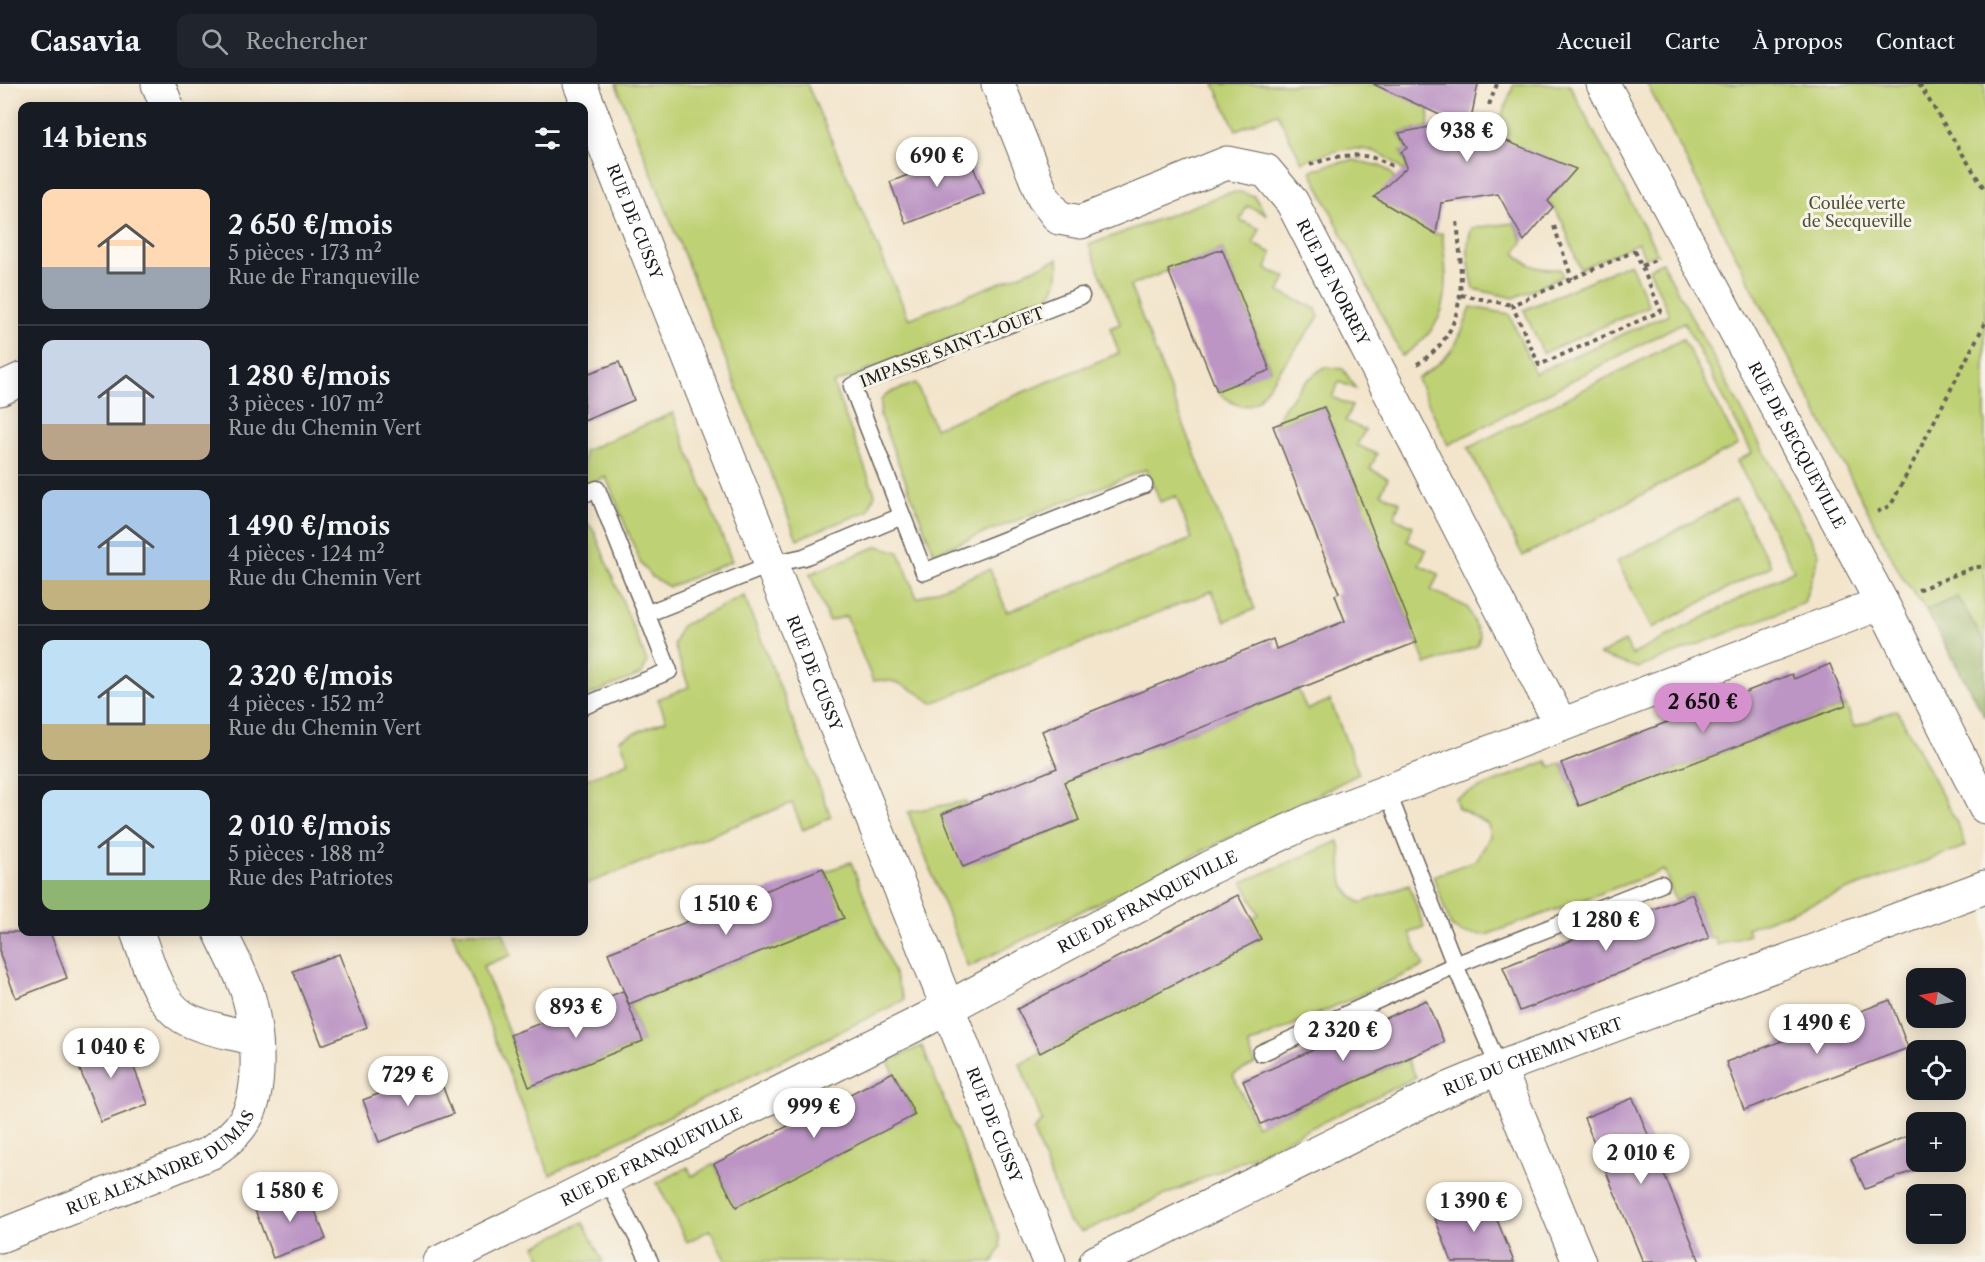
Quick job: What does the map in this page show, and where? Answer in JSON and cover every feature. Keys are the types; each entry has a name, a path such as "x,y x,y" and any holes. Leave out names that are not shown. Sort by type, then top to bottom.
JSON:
{"street":[{"path":"158,84 165,102"},
{"name":"RUE DE CUSSY","path":"580,84 584,102"},
{"name":"RUE DE NORREY","path":"998,84 1043,197 1059,218 1081,222 1227,163 1266,171 1292,202 1561,725"},
{"name":"RUE DE SECQUEVILLE","path":"1603,84 1882,603 1985,807"},
{"name":"RUE DE CUSSY","path":"588,121 592,140 772,564 1049,1262"},
{"path":"0,389 18,381"},
{"name":"RUE DE FRANQUEVILLE","path":"440,1262 948,1008 1209,868 1309,821 1882,603"},
{"name":"RUE DU CHEMIN VERT","path":"1096,1262 1421,1102 1499,1068 1985,887"},
{"path":"139,936 159,989 170,1007 184,1018 255,1039"},
{"name":"RUE ALEXANDRE DUMAS","path":"0,1236 210,1153 234,1135 247,1117 254,1094 257,1073 255,1039 247,991 222,936"},
{"path":"1499,1068 1579,1262"}],"lane":[{"name":"IMPASSE SAINT-LOUET","path":"1081,296 852,386 924,572 1144,485"},
{"path":"588,492 597,489 669,671 588,704"},
{"path":"646,614 772,564 804,557 902,516"},
{"path":"1387,790 1455,965 1499,1068"},
{"path":"1261,1053 1455,965 1660,884"},
{"path":"607,1179 650,1262"}],"path":[{"path":"1489,105 1497,84"},
{"path":"1919,84 1985,190"},
{"path":"1301,169 1326,158 1353,154 1383,160 1392,166"},
{"path":"1414,366 1434,354 1443,340 1461,296 1457,220"},
{"path":"1554,226 1572,279"},
{"path":"1461,296 1512,305 1635,251 1661,311 1539,365 1512,305"},
{"path":"1891,505 1985,323"},
{"path":"1882,603 1972,568 1985,567"}],"green space":[{"path":"616,84 807,84 909,319 1058,259 1056,285 1050,295 1039,304 833,384 875,494 868,511 797,539"},
{"path":"1214,84 1395,84 1429,110 1428,127 1399,133 1407,149 1401,152 1407,167 1403,171 1380,154 1367,150 1342,150 1302,162 1277,113 1236,130"},
{"path":"1514,84 1569,84 1658,254 1645,258 1638,243 1580,269 1563,223 1553,207 1494,136"},
{"name":"Coulée verte de Secqueville","path":"1647,84 1985,84 1985,717 1926,610 1902,577"},
{"path":"1353,160 1380,166 1389,171 1436,234 1442,233 1446,270 1444,303 1431,331 1419,344 1402,356 1311,171"},
{"path":"1240,192 1254,196 1266,214 1247,206 1240,220 1260,229 1253,244 1272,253 1266,269 1286,277 1279,292 1316,309 1319,317 1258,400 1241,406 1217,391 1270,369 1222,249 1130,286 1255,609 1225,621 1212,591 932,703 912,689 897,683 873,681 846,616 829,621 810,574 878,546 899,552 917,598 990,569 1007,612 1192,539 1176,496 1160,502 1147,469 934,553 880,416 881,400 886,394 916,383 935,428 1119,353 1110,328 1120,324 1089,245 1228,193"},
{"path":"1514,223 1523,242 1515,253 1519,258 1535,267 1560,269 1563,276 1514,298 1474,289 1468,250 1472,228"},
{"path":"1662,262 1819,554 1804,603 1638,668 1599,655 1625,641 1632,655 1794,570 1737,461 1752,453 1684,322 1448,445 1417,379 1439,364 1452,349 1471,307 1509,314 1535,373 1669,314 1649,268"},
{"path":"1630,263 1649,306 1543,353 1524,310"},
{"path":"1683,339 1738,445 1523,556 1468,448"},
{"path":"1325,367 1343,369 1356,389 1339,382 1332,397 1352,406 1345,421 1365,430 1357,445 1377,454 1370,469 1388,478 1381,493 1400,502 1394,517 1413,526 1407,541 1426,550 1419,565 1439,574 1431,590 1467,607 1480,636 1477,646 1426,665 1324,407 1273,426 1295,393 1308,379"},
{"path":"673,413 732,561 669,587 652,577 641,564 606,477 588,484 588,449"},
{"path":"1736,499 1771,566 1652,628 1617,561"},
{"path":"588,524 594,531 647,662 642,674 588,695"},
{"path":"744,596 831,817 803,830 792,803 588,883 588,778 629,762 620,739 666,720 658,699 689,687 674,645 681,626"},
{"path":"1958,597 1985,643 1985,717 1926,610"},
{"path":"1298,689 1307,710 1330,700 1359,774 968,967 908,812 965,801 967,804 942,814 964,866 1079,821 1064,782"},
{"path":"1846,705 1854,727 1897,710 1958,825 1966,846 1747,928 1749,934 1717,945 1714,937 1709,938 1692,894 1675,900 1664,870 1486,935 1462,933 1451,926 1433,876 1477,860 1490,836 1488,824 1458,808 1455,798 1547,761 1550,767 1561,763 1579,806"},
{"path":"1339,841 1343,883 1346,890 1361,903 1409,885 1424,927 1409,933 1424,966 1248,1045 1255,1064 1233,1075 1256,1126 1407,1059 1416,1077 1251,1157 1082,1232 1068,1221 1033,1131 1042,1121 1020,1064 1260,939 1250,919 1259,915 1243,882"},
{"path":"851,862 904,1000 550,1175 454,936 504,936 511,955 483,966 530,1087 643,1041 629,1004 843,918 825,872"},
{"path":"922,1046 999,1235 1001,1247 993,1262 726,1262 710,1230 687,1242 657,1183 688,1167 692,1176 714,1164 736,1207 915,1114 888,1061"},
{"path":"583,1222 603,1262 544,1262 535,1246"}],"building":[{"path":"1373,84 1478,84 1471,119 1478,117 1498,125 1494,136 1576,169 1548,201 1553,207 1524,241 1498,194 1441,203 1436,234 1374,197 1407,167 1401,152 1407,148 1399,133 1455,122"},
{"path":"967,152 984,193 906,224 890,182"},
{"path":"1222,249 1270,370 1217,391 1168,270"},
{"path":"619,362 634,400 588,419 588,374"},
{"path":"1324,407 1417,642 1064,782 1079,820 963,867 942,814 1057,768 1042,731 1273,639 1276,649 1345,621 1335,595 1339,593 1273,426"},
{"path":"1830,664 1846,705 1579,806 1561,763 1792,674 1794,679"},
{"path":"823,868 844,918 629,1004 608,953"},
{"path":"1692,894 1709,938 1520,1011 1503,967"},
{"path":"1238,895 1261,939 1040,1053 1017,1009"},
{"path":"0,932 18,932 18,936 51,936 67,978 16,998 0,955"},
{"path":"339,954 367,1027 322,1045 293,971"},
{"path":"623,991 643,1041 529,1087 510,1035"},
{"path":"1426,1000 1444,1042 1261,1124 1243,1081"},
{"path":"1890,1000 1906,1043 1906,1049 1744,1110 1726,1062"},
{"path":"122,1037 148,1104 101,1122 74,1055"},
{"path":"437,1071 453,1114 379,1142 363,1100"},
{"path":"893,1072 915,1115 736,1207 714,1164"},
{"path":"1633,1098 1700,1262 1643,1262 1584,1118"},
{"path":"1906,1136 1906,1172 1910,1172 1865,1189 1851,1159"},
{"path":"306,1187 326,1239 273,1258 254,1207"},
{"path":"1487,1195 1514,1262 1452,1262 1434,1216"}]}
